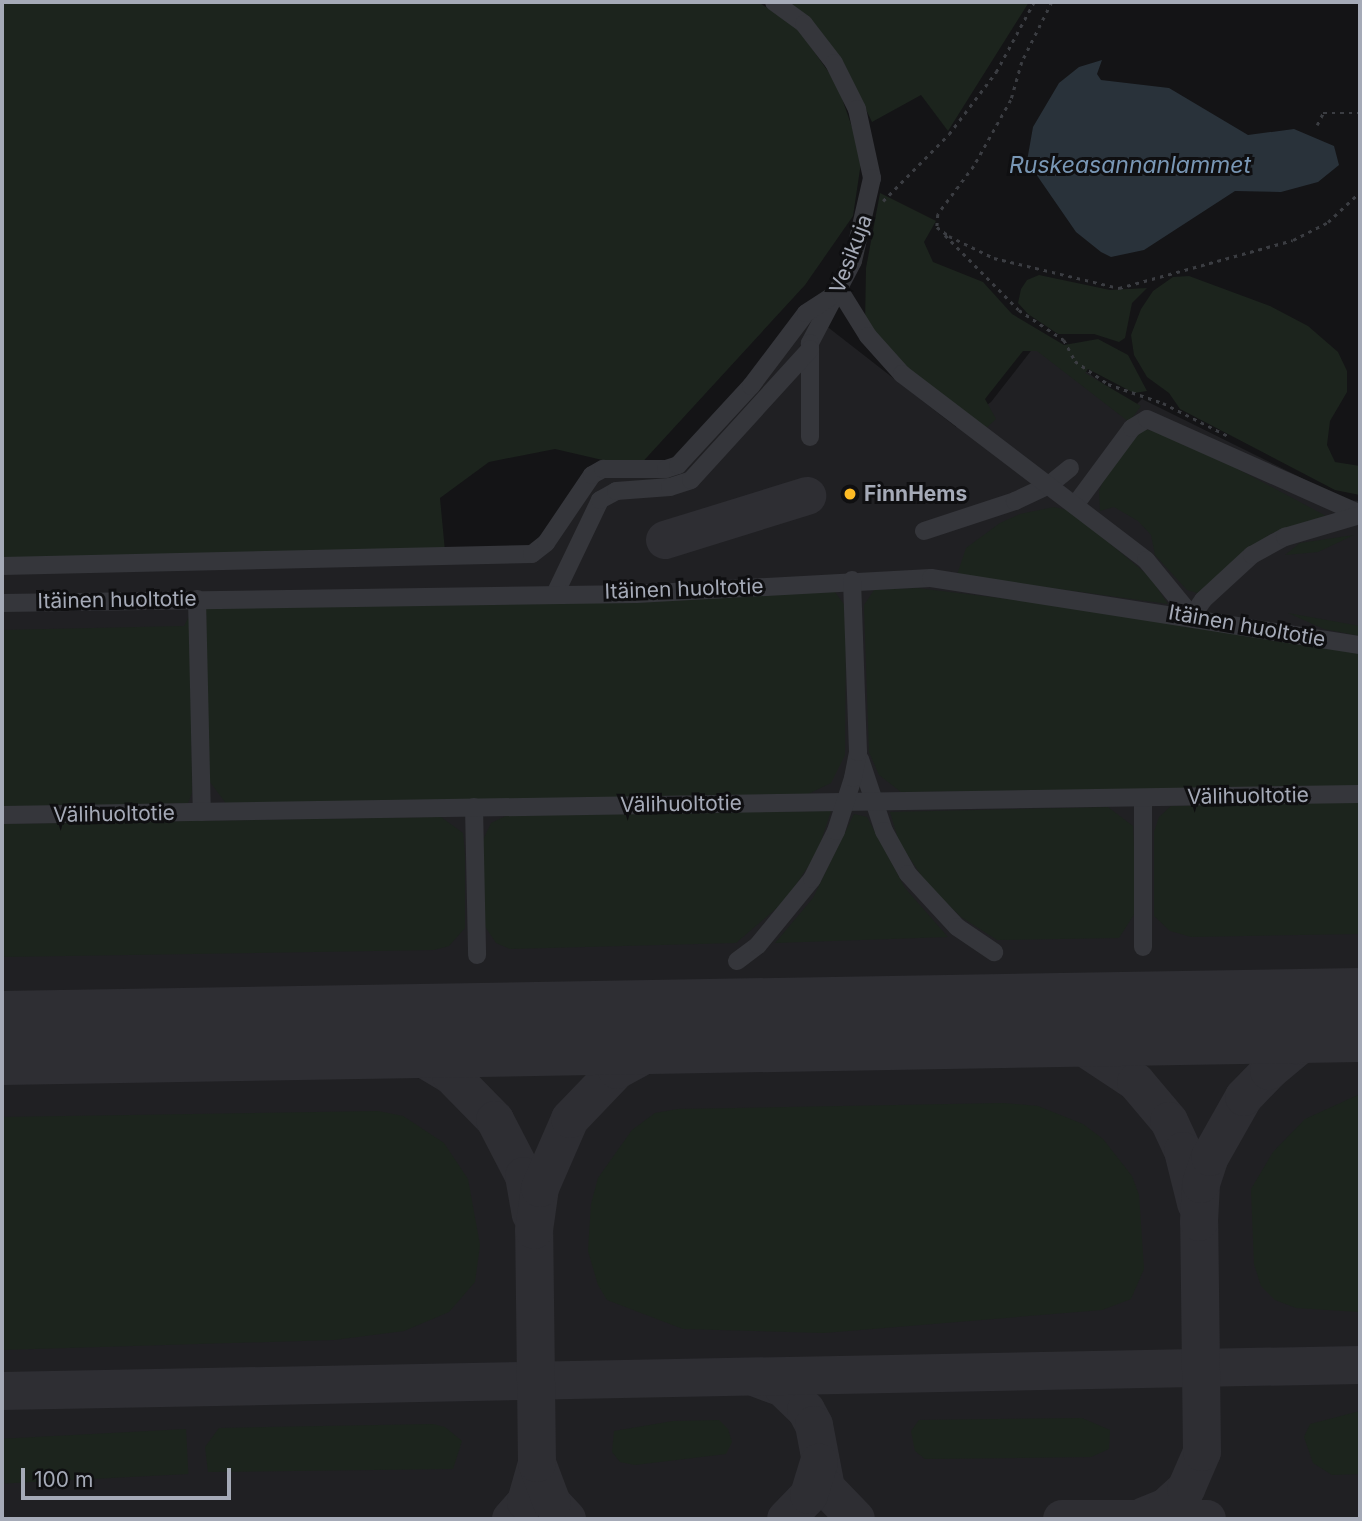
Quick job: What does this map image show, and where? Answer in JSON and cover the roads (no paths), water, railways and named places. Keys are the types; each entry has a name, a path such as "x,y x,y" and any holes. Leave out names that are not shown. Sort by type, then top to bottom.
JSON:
{"lane":[{"name":"Vesikuja","path":"774,2 804,24 834,62 857,109 868,151 870,201 840,291 819,325 810,349"},
{"path":"2,566 532,554 545,543 592,475 603,469 666,469 678,464 751,386 806,313 840,291 868,336 902,374 1146,560 1192,616 1203,600 1252,555 1285,537 1360,514"},
{"path":"556,592 600,500 616,491 670,487 691,480 760,406 802,352 810,349 810,437"},
{"path":"1074,505 1132,428 1147,419 1360,514"},
{"path":"924,531 1049,485 1070,468"},
{"name":"Itäinen huoltotie","path":"2,603 556,592 636,594 852,580 931,578 1192,616 1360,645"},
{"path":"852,580 858,752 872,801 895,854 924,894 972,940 995,952"},
{"path":"197,599 202,812"},
{"path":"737,961 758,945 812,878 836,831 858,752"},
{"name":"Välihuoltotie","path":"2,816 1360,794"},
{"path":"1143,798 1143,947"},
{"path":"474,807 477,955"}],"water":[{"name":"Ruskeasannanlammet","path":"1102,60 1097,74 1101,80 1169,88 1248,135 1294,129 1334,146 1339,165 1318,182 1281,192 1235,191 1144,250 1111,257 1076,232 1027,161 1033,127 1059,83 1079,67"}],"place":[{"name":"FinnHems","path":"850,494"}]}
